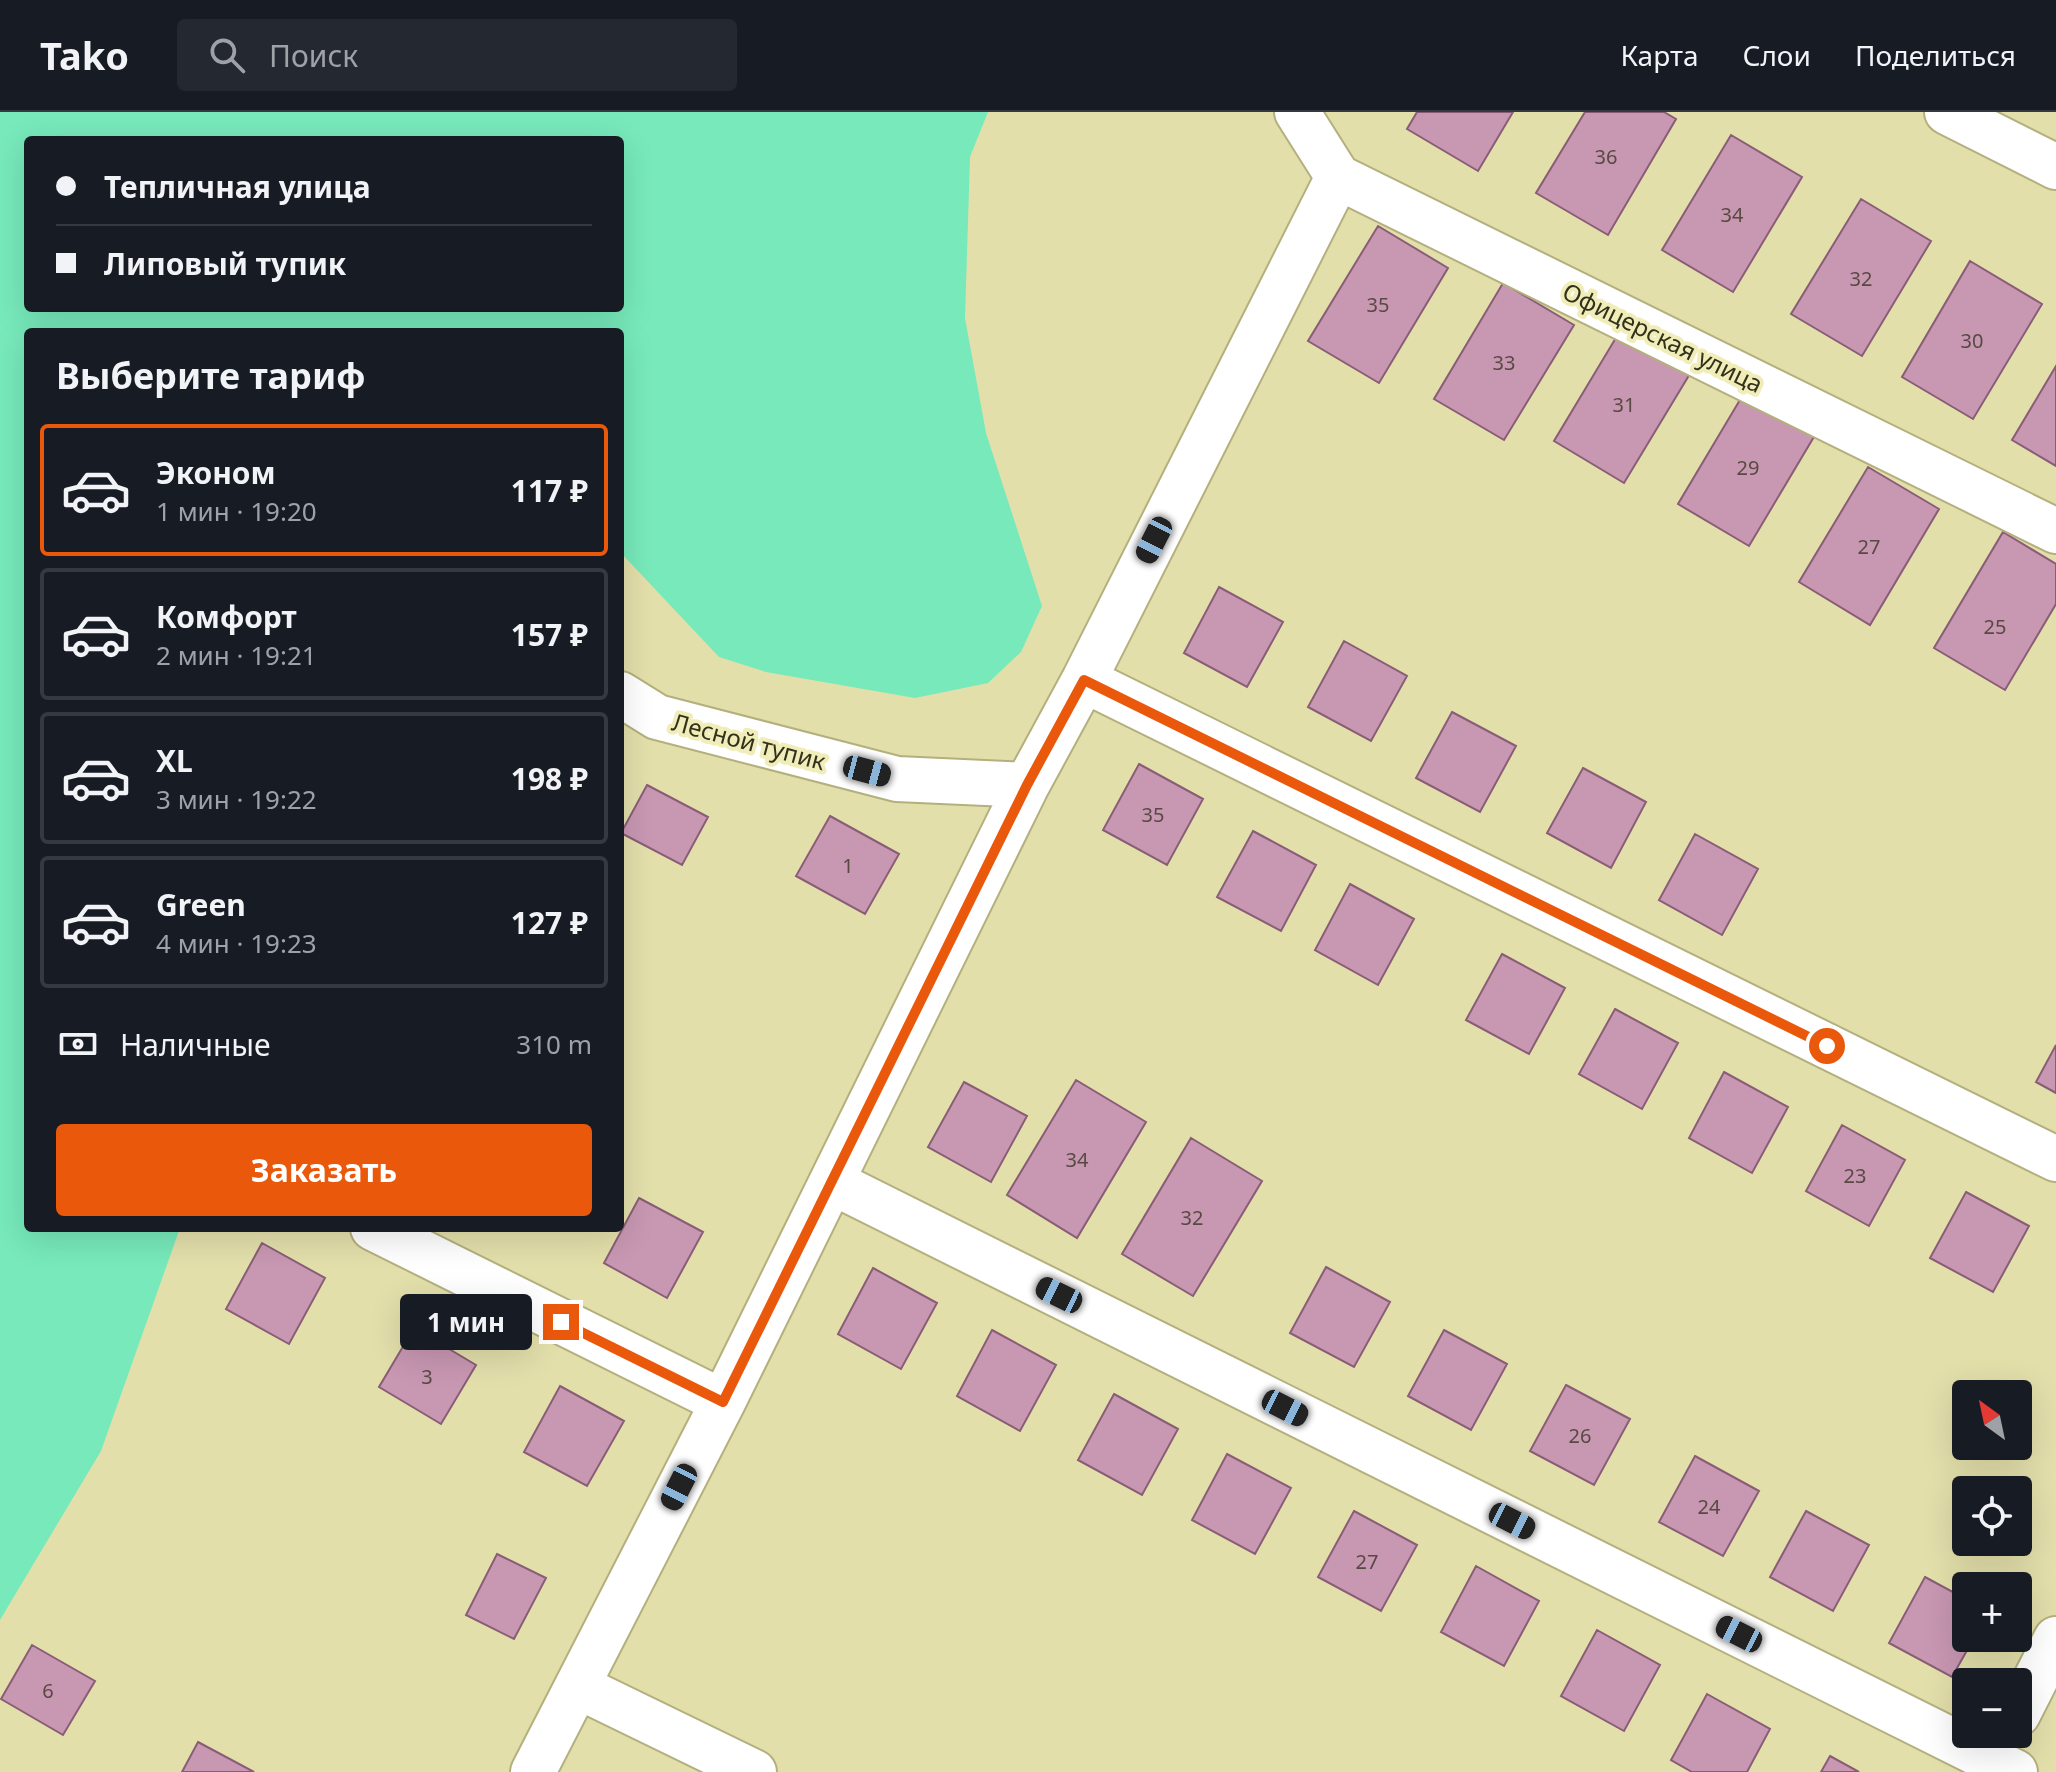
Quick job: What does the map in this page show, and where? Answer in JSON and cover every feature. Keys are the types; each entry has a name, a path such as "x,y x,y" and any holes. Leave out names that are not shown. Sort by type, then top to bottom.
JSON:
{"street":[{"path":"533,1772 723,1402 1027,785 1084,680 1338,177 1297,112"},
{"path":"1947,112 2056,167"},
{"name":"Офицерская улица","path":"1338,177 2056,531"},
{"path":"1084,680 2056,1159"},
{"name":"Лесной тупик","path":"624,696 657,717 897,779 1027,785"},
{"path":"832,1182 2001,1760"},
{"path":"381,1232 723,1402"},
{"path":"2032,1686 2056,1639"},
{"path":"577,1686 754,1772"}],"green space":[{"path":"0,112 988,112 970,157 965,318 986,433 1042,606 1021,652 988,683 915,698 766,672 719,657 624,556 624,328 24,328 24,1232 179,1232 101,1451 0,1620"}],"building":[{"path":"1417,112 1513,112 1478,171 1407,129"},
{"path":"1585,112 1664,112 1676,119 1608,235 1536,193"},
{"path":"1731,135 1802,177 1733,292 1662,250"},
{"path":"1861,199 1931,241 1862,356 1791,314"},
{"path":"1378,226 1448,268 1379,383 1308,341"},
{"path":"1970,261 2042,304 1973,419 1902,377"},
{"path":"1503,283 1574,325 1504,440 1434,399"},
{"path":"1623,326 1694,367 1624,483 1554,441"},
{"path":"2056,366 2056,466 2012,440"},
{"path":"1747,388 1818,430 1749,546 1678,504"},
{"path":"1868,467 1939,509 1870,625 1799,582"},
{"path":"2003,532 2056,564 2056,604 2005,690 1934,648"},
{"path":"1219,587 1283,622 1247,687 1184,653"},
{"path":"1344,641 1407,676 1371,741 1308,707"},
{"path":"1452,712 1516,746 1480,812 1416,778"},
{"path":"1139,764 1203,799 1167,865 1103,830"},
{"path":"1583,768 1646,802 1611,868 1547,833"},
{"path":"647,785 708,817 682,865 624,835 624,827"},
{"path":"830,816 899,854 865,914 796,876"},
{"path":"1253,831 1316,865 1281,931 1217,897"},
{"path":"1695,834 1758,869 1722,935 1659,900"},
{"path":"1350,884 1414,919 1378,985 1315,950"},
{"path":"1502,954 1565,988 1529,1054 1466,1020"},
{"path":"1615,1009 1678,1043 1642,1109 1579,1074"},
{"path":"2056,1045 2056,1093 2036,1082"},
{"path":"1724,1072 1788,1107 1752,1173 1689,1138"},
{"path":"1076,1080 1146,1122 1077,1238 1007,1195"},
{"path":"964,1082 1027,1116 991,1182 928,1147"},
{"path":"1842,1125 1905,1160 1869,1226 1806,1191"},
{"path":"1191,1138 1262,1181 1193,1296 1122,1254"},
{"path":"1966,1192 2029,1226 1993,1292 1930,1258"},
{"path":"639,1198 703,1232 667,1298 604,1263 621,1232 624,1232 624,1226"},
{"path":"262,1243 325,1278 289,1344 226,1309"},
{"path":"1326,1267 1390,1302 1354,1367 1290,1333"},
{"path":"873,1268 937,1303 901,1369 838,1334"},
{"path":"414,1328 476,1365 441,1424 379,1387"},
{"path":"992,1330 1056,1365 1020,1431 957,1396"},
{"path":"1444,1330 1507,1364 1471,1430 1408,1396"},
{"path":"1566,1385 1630,1419 1594,1485 1530,1451"},
{"path":"560,1386 624,1421 587,1486 524,1452"},
{"path":"1114,1394 1178,1429 1142,1495 1078,1460"},
{"path":"1227,1454 1291,1488 1255,1554 1192,1520"},
{"path":"1695,1456 1759,1491 1723,1556 1659,1522"},
{"path":"1354,1511 1417,1545 1381,1611 1318,1577"},
{"path":"1806,1511 1869,1545 1833,1611 1770,1577"},
{"path":"497,1554 546,1578 514,1639 466,1615"},
{"path":"1476,1566 1539,1601 1504,1666 1441,1632"},
{"path":"1925,1577 1952,1591 1952,1652 1966,1652 1957,1668 1952,1668 1952,1677 1889,1643"},
{"path":"1597,1630 1660,1665 1624,1731 1561,1696"},
{"path":"32,1645 95,1681 63,1735 1,1699"},
{"path":"1707,1694 1770,1729 1747,1772 1692,1772 1671,1760"},
{"path":"198,1742 254,1772 182,1772"},
{"path":"1830,1756 1859,1772 1821,1772"}],"route":[{"path":"561,1322 723,1402 1027,785 1084,680 1827,1046"}]}
